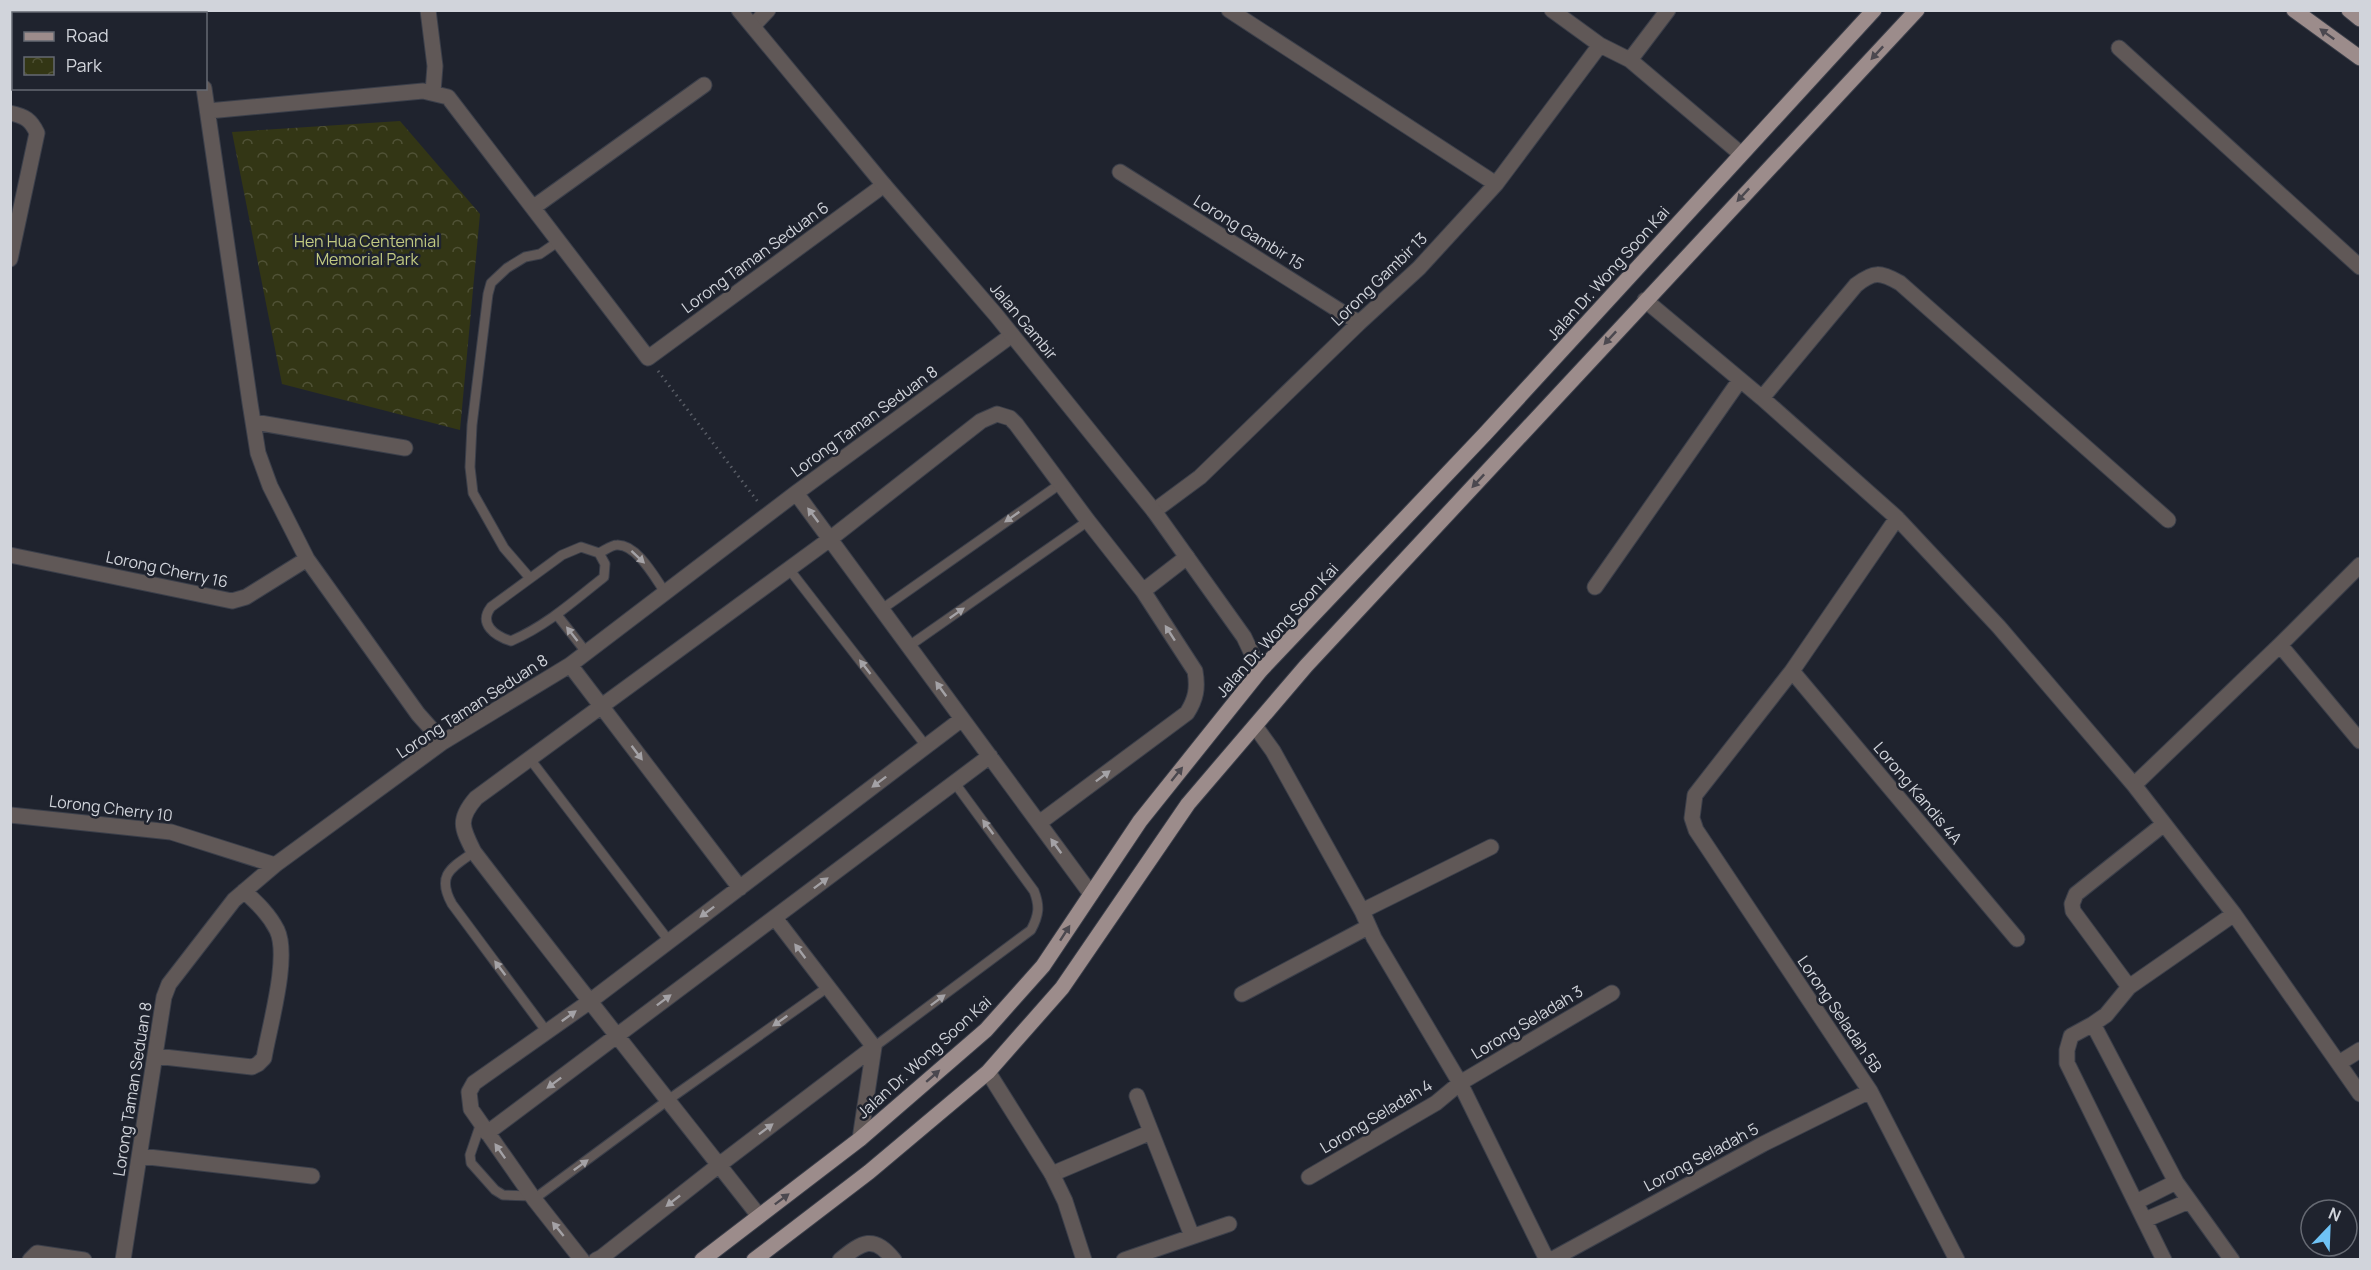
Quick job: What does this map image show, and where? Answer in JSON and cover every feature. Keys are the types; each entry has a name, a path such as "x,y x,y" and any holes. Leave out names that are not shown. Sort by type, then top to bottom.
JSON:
{"main road":[{"path":"754,1260 869,1172 988,1072 1062,988 1188,804 1306,666 1917,10"},
{"path":"2294,10 2361,58"},
{"path":"2349,10 2361,19"},
{"name":"Jalan Dr. Wong Soon Kai","path":"702,1260 860,1139 986,1030 1043,966 1140,821 1260,671 1485,434 1873,12"}],"street":[{"path":"428,10 435,66 432,92"},
{"name":"Jalan Gambir","path":"739,10 1012,335 1154,511 1244,637 1260,671"},
{"path":"753,26 768,10"},
{"path":"1229,10 1496,184"},
{"path":"1552,10 1600,45 1630,60 1741,154"},
{"path":"1630,60 1668,10"},
{"name":"Lorong Gambir 13","path":"1154,511 1200,477 1419,268 1496,184 1600,45"},
{"path":"2119,48 2361,267"},
{"path":"534,207 704,85"},
{"path":"204,90 258,453 270,486 307,559 418,714 443,742"},
{"path":"208,111 423,91 448,97 648,358"},
{"path":"10,112 32,121 37,133 10,259"},
{"name":"Lorong Gambir 15","path":"1120,172 1359,323"},
{"name":"Lorong Taman Seduan 6","path":"648,358 884,185"},
{"path":"1762,398 1856,285 1868,276 1879,274 1900,283 2168,520"},
{"path":"1645,300 1762,398 1897,518 1999,627 2134,785 2234,914 2361,1094"},
{"name":"Lorong Taman Seduan 8","path":"123,1260 164,998 170,984 220,917 244,891 275,865 443,742 570,664 796,493 1012,335"},
{"path":"1595,587 1740,380"},
{"path":"759,1216 618,1035 589,1002 474,852 463,830 464,812 476,798 830,539 992,415 1003,415 1016,424 1143,591 1195,671 1197,692 1187,713 1039,823"},
{"path":"254,422 405,448"},
{"path":"796,493 1091,894"},
{"path":"1792,671 1897,518"},
{"name":"Lorong Cherry 16","path":"10,555 232,601 246,597 307,559"},
{"path":"1143,591 1187,557"},
{"path":"2134,785 2361,565"},
{"path":"2280,645 2361,741"},
{"path":"570,664 740,888"},
{"name":"Lorong Seladah 5B","path":"1792,671 1695,795 1692,818 1696,830 1870,1091 1957,1260"},
{"name":"Lorong Kandis 4A","path":"1792,671 2017,939"},
{"path":"582,1260 532,1197 471,1109 469,1092 474,1083 589,1002 962,718"},
{"path":"1255,726 1273,751 1362,910 1368,927 1460,1083 1549,1260"},
{"path":"484,1128 618,1035 990,756"},
{"name":"Lorong Cherry 10","path":"10,815 171,832 275,865"},
{"path":"2129,987 2073,911 2072,904 2076,894 2164,824"},
{"path":"1362,910 1491,848"},
{"path":"155,1056 252,1067 264,1058 282,957 278,932 265,911 244,891"},
{"path":"2164,1260 2067,1064 2067,1050 2071,1036 2106,1015 2129,987 2234,914"},
{"path":"775,918 874,1047 860,1139"},
{"path":"1242,994 1368,927"},
{"name":"Lorong Seladah 3","path":"1460,1083 1612,993"},
{"path":"2094,1024 2176,1182 2232,1260"},
{"path":"596,1260 874,1047"},
{"path":"2339,1063 2361,1050"},
{"path":"988,1072 1052,1174 1065,1201 1084,1260"},
{"name":"Lorong Seladah 4","path":"1309,1177 1436,1103 1460,1083"},
{"name":"Lorong Seladah 5","path":"1549,1260 1763,1144 1870,1091"},
{"path":"1137,1096 1192,1236"},
{"path":"1052,1174 1151,1132"},
{"path":"140,1156 312,1176"},
{"path":"2136,1202 2176,1182"},
{"path":"2145,1221 2189,1201"},
{"path":"1124,1260 1228,1224"},
{"path":"840,1260 858,1245 876,1243 894,1260"},
{"path":"30,1260 38,1253 84,1260"}],"lane":[{"path":"529,577 504,548 473,494 470,467 472,424 491,283 525,256 540,255 559,241"},
{"path":"882,609 1060,484"},
{"path":"909,646 1088,521"},
{"path":"599,553 616,545 626,547 642,559 665,592"},
{"path":"589,548 599,553 605,564 604,577 557,615 511,641 492,632 487,623 486,613 529,577 572,550 589,548"},
{"path":"789,569 926,746"},
{"path":"557,615 586,652"},
{"path":"530,759 669,941"},
{"path":"874,1047 1031,930 1037,918 1039,903 1034,891 954,782"},
{"path":"474,852 452,867 445,880 446,892 452,904 547,1032"},
{"path":"484,1128 470,1155 471,1163 495,1190 503,1195 532,1197 828,987"}],"path":[{"path":"648,358 768,515"}],"green space":[{"name":"Hen Hua Centennial Memorial Park","path":"400,121 480,214 460,430 282,384 232,132"}]}
